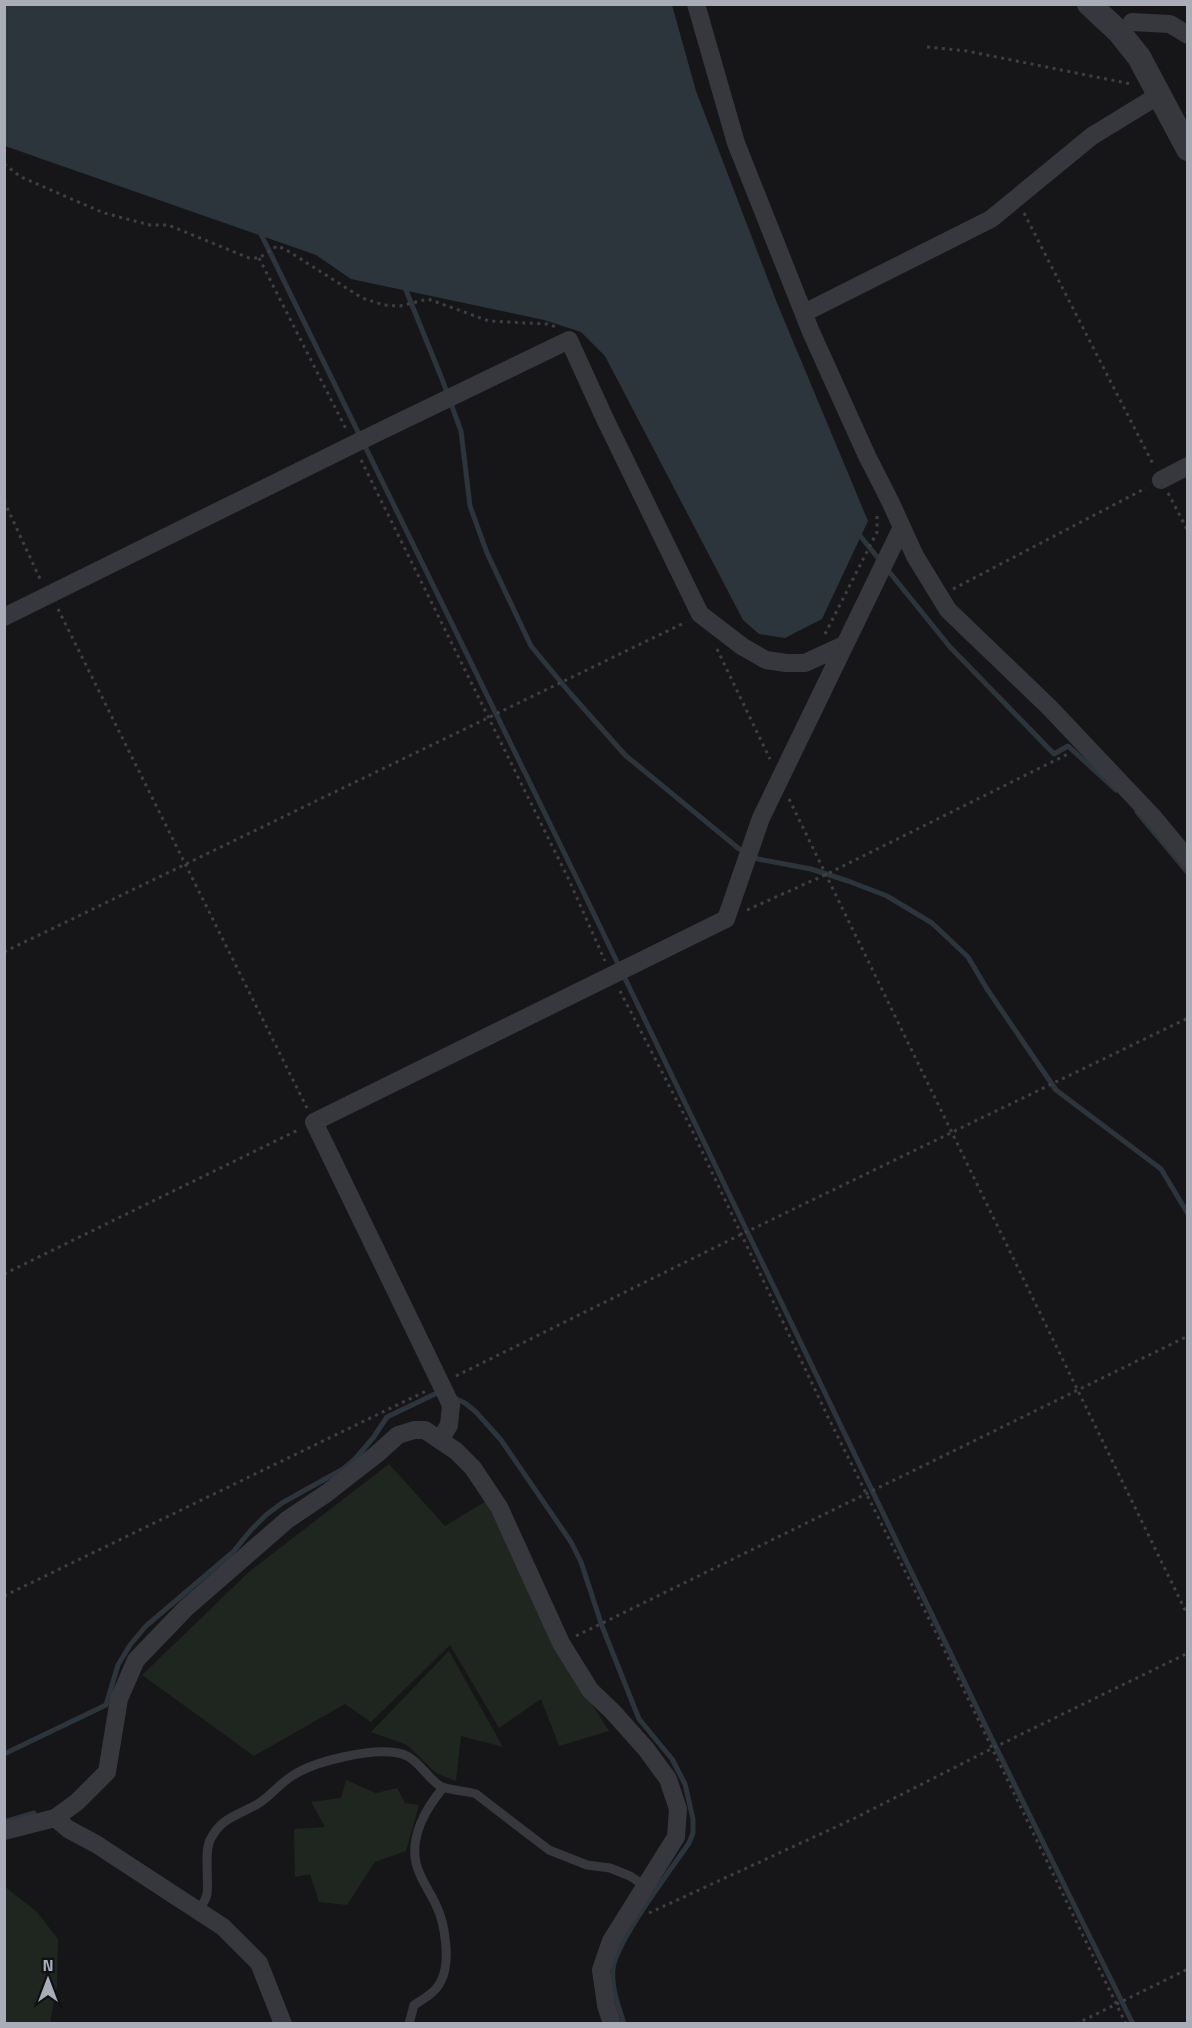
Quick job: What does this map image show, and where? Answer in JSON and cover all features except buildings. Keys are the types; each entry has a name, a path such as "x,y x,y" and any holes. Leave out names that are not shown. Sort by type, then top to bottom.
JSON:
{"street":[{"path":"696,4 736,143 804,313 915,556 948,610 1050,708 1154,818 1188,859"},
{"path":"1089,4 1119,32 1139,57 1188,149"},
{"path":"1139,57 1131,13 1170,24 1188,35"},
{"path":"804,313 991,219 1092,136 1158,92"},
{"path":"4,617 569,340 700,614 743,647 766,660 806,663 844,645"},
{"path":"1161,480 1188,466"},
{"path":"440,1440 449,1425 451,1405 314,1122 726,919 761,818 901,529"},
{"path":"4,1831 56,1818 77,1802 107,1772 119,1699 136,1659 186,1608 287,1520 335,1486 398,1435 414,1430 425,1430 456,1451 473,1468 499,1507 561,1643 590,1690 646,1749 669,1779 678,1809 676,1837 611,1941 602,1970 606,2005 612,2024"},
{"path":"56,1818 68,1829 96,1844 223,1927 259,1963 283,2024"}],"lane":[{"path":"199,1911 207,1896 208,1843 219,1825 236,1814 259,1804 291,1776 311,1765 374,1753 398,1753 413,1758 431,1779 443,1788 476,1794 549,1850 587,1865 610,1868 630,1876 645,1886"},
{"path":"409,2024 414,2005 431,1994 442,1981 446,1960 445,1926 416,1865 415,1853 420,1822 433,1799 443,1788"}],"path":[{"path":"927,46 967,51 1158,92"},
{"path":"4,164 21,177 104,213 150,225 168,225 249,258 259,258 277,246 362,298 384,305 400,306 428,299 489,321 547,324 561,329 569,340"},
{"path":"1017,198 1188,531"},
{"path":"259,258 354,444 569,880 611,974 690,1126 866,1494 1126,2024"},
{"path":"940,596 1161,480"},
{"path":"4,501 314,1122 4,1274"},
{"path":"813,660 877,532 878,516 874,506"},
{"path":"4,951 700,614"},
{"path":"715,645 777,785 789,799 950,1133 1188,1616"},
{"path":"726,919 825,875 1085,745"},
{"path":"4,1596 442,1383 740,1234 1188,1018"},
{"path":"561,1643 1188,1336"},
{"path":"627,1918 641,1917 832,1829 1188,1653"},
{"path":"1076,2024 1188,1969"}],"shaded area":[{"path":"5,4 672,5 696,91 777,303 868,521 822,619 785,638 759,634 743,620 605,356 581,332 544,320 351,279 316,255 5,146"},
{"path":"389,1464 445,1526 486,1501 567,1666 609,1731 559,1746 541,1699 499,1728 450,1645 371,1722 345,1704 254,1756 142,1675 250,1571"},
{"path":"449,1651 503,1747 461,1736 456,1781 436,1773 407,1745 371,1732"},
{"path":"346,1780 376,1793 397,1788 405,1803 419,1805 406,1851 375,1862 347,1905 319,1902 310,1874 295,1877 294,1829 325,1827 311,1802 341,1798"},
{"path":"4,1886 36,1911 58,1939 57,1986 50,2023 5,2023"}],"waterway":[{"path":"260,232 578,881 991,1737 1133,2024"},
{"path":"403,283 461,431 470,506 487,553 531,646 570,693 625,755 738,848 758,859 811,869 887,896 932,923 968,957 987,989 1056,1090 1161,1169 1188,1214"},
{"path":"857,532 950,647 1054,754 1068,746 1116,790"},
{"path":"1137,812 1188,873"},
{"path":"4,1754 106,1705 118,1665 130,1645 146,1626 233,1552 266,1515 282,1503 343,1469 355,1459 387,1417 441,1393"},
{"path":"452,1397 465,1403 476,1412 501,1440 571,1542 581,1562 602,1626 639,1719 672,1759 685,1784 693,1819 693,1833 689,1843 633,1924 616,1957 613,1969 614,1990 624,2024"},
{"path":"4,1822 34,1813"}]}
